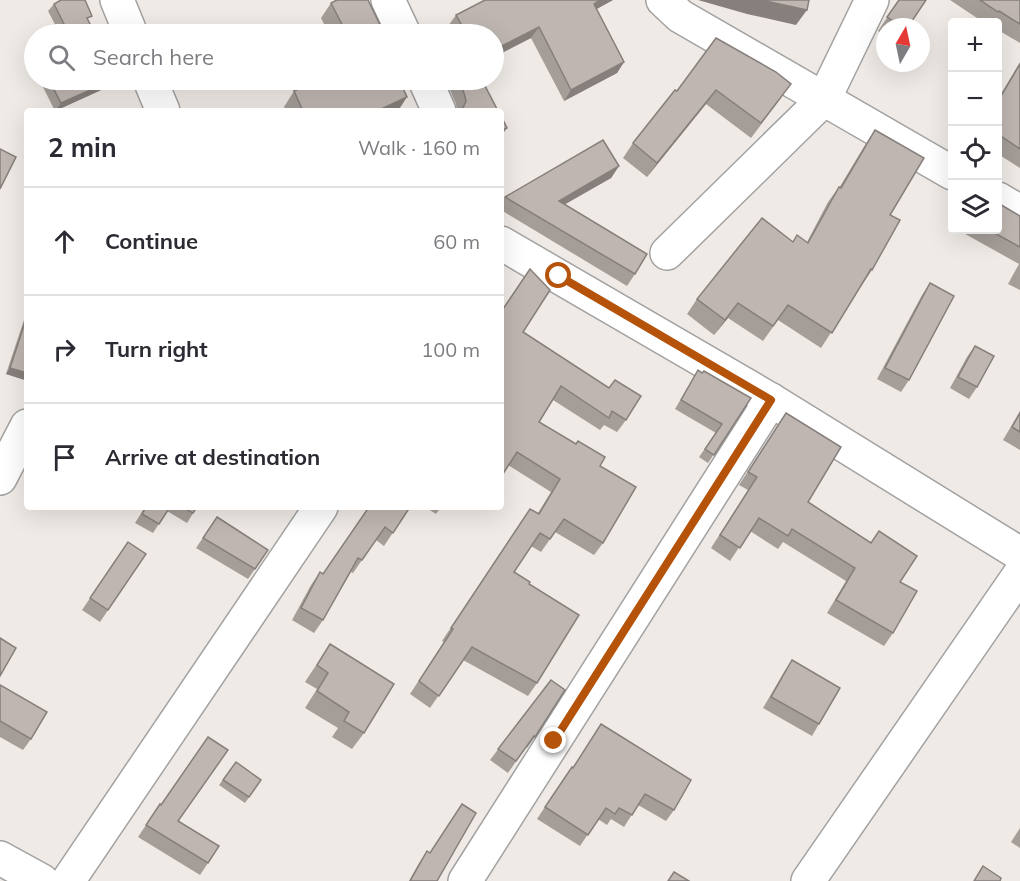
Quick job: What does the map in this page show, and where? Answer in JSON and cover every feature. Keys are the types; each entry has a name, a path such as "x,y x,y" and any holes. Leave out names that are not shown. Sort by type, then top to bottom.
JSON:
{"street":[{"path":"117,0 127,24"},
{"path":"388,0 399,24"},
{"path":"663,0 680,16 948,171"},
{"path":"667,254 824,99 872,0"},
{"path":"154,90 162,108"},
{"path":"430,90 439,108"},
{"path":"1002,201 1020,212"},
{"path":"504,245 771,400 1020,554"},
{"path":"465,881 771,400"},
{"path":"0,478 24,432"},
{"path":"68,881 319,510"},
{"path":"808,881 1020,574"},
{"path":"0,858 42,881"}],"building":[{"path":"61,0 85,0 92,16 87,18 90,24 64,24 54,4"},
{"path":"337,0 368,0 380,24 342,24 331,3"},
{"path":"485,0 600,0 594,4 624,62 571,90 539,27 504,45 504,24 461,24 456,15"},
{"path":"761,0 809,0 807,10"},
{"path":"899,0 926,0 914,18 887,17"},
{"path":"980,0 1020,0 1020,24 998,12"},
{"path":"716,38 776,72 791,84 761,123 716,90 657,163 633,143 675,90 677,91"},
{"path":"1020,64 1020,149 1002,137 1002,94"},
{"path":"54,90 90,90 61,103"},
{"path":"404,90 407,97 383,108 302,108 294,91"},
{"path":"463,90 487,90 496,108 463,108 466,101"},
{"path":"875,130 924,158 890,215 900,220 832,333 788,305 773,326 738,303 725,320 697,299 762,218 793,242 797,235 808,243 839,187 841,188"},
{"path":"603,140 619,166 559,201 647,254 635,274 505,197"},
{"path":"0,149 16,157 0,189"},
{"path":"1002,205 1020,216 1020,247 996,234 1002,234"},
{"path":"530,269 550,290 523,332 609,388 615,380 641,396 626,420 612,411 609,418 561,386 539,422 576,444 578,441 605,457 600,466 636,487 603,543 564,519 550,539 540,533 514,572 579,615 537,683 472,647 439,696 419,681 453,629 451,628 530,509 539,514 560,479 517,452 504,472 504,308"},
{"path":"930,283 954,296 909,380 885,368"},
{"path":"24,325 24,372 10,368"},
{"path":"975,346 994,356 977,387 958,377"},
{"path":"698,370 702,373 704,371 751,398 714,455 705,449 722,424 681,400"},
{"path":"786,413 841,447 808,502 871,543 879,531 917,556 900,582 917,591 893,633 836,600 855,568 792,529 788,536 759,518 740,548 720,535 757,477 748,472"},
{"path":"1020,413 1020,432 1012,427"},
{"path":"144,510 168,510 159,524 142,514"},
{"path":"367,510 408,510 393,533 385,527 362,560 358,558 323,620 301,608 320,572 323,574"},
{"path":"217,517 268,550 255,569 203,538"},
{"path":"128,542 146,554 108,610 90,598"},
{"path":"0,638 16,648 0,676"},
{"path":"330,644 394,684 364,733 344,721 349,712 317,691 328,673 317,665"},
{"path":"792,660 840,688 819,724 771,697"},
{"path":"551,680 565,690 535,737 516,761 498,749"},
{"path":"0,685 47,712 31,739 0,721"},
{"path":"601,724 691,780 674,810 645,794 632,815 619,808 615,814 606,808 588,835 545,807"},
{"path":"208,737 228,750 178,821 219,846 208,863 146,825"},
{"path":"236,762 261,780 249,797 223,780"},
{"path":"462,804 476,813 437,881 410,881 427,851 430,853"},
{"path":"983,866 1001,878 1000,881 974,881"},
{"path":"674,872 689,881 668,881"}],"route":[{"path":"554,741 771,400 559,276"}]}
